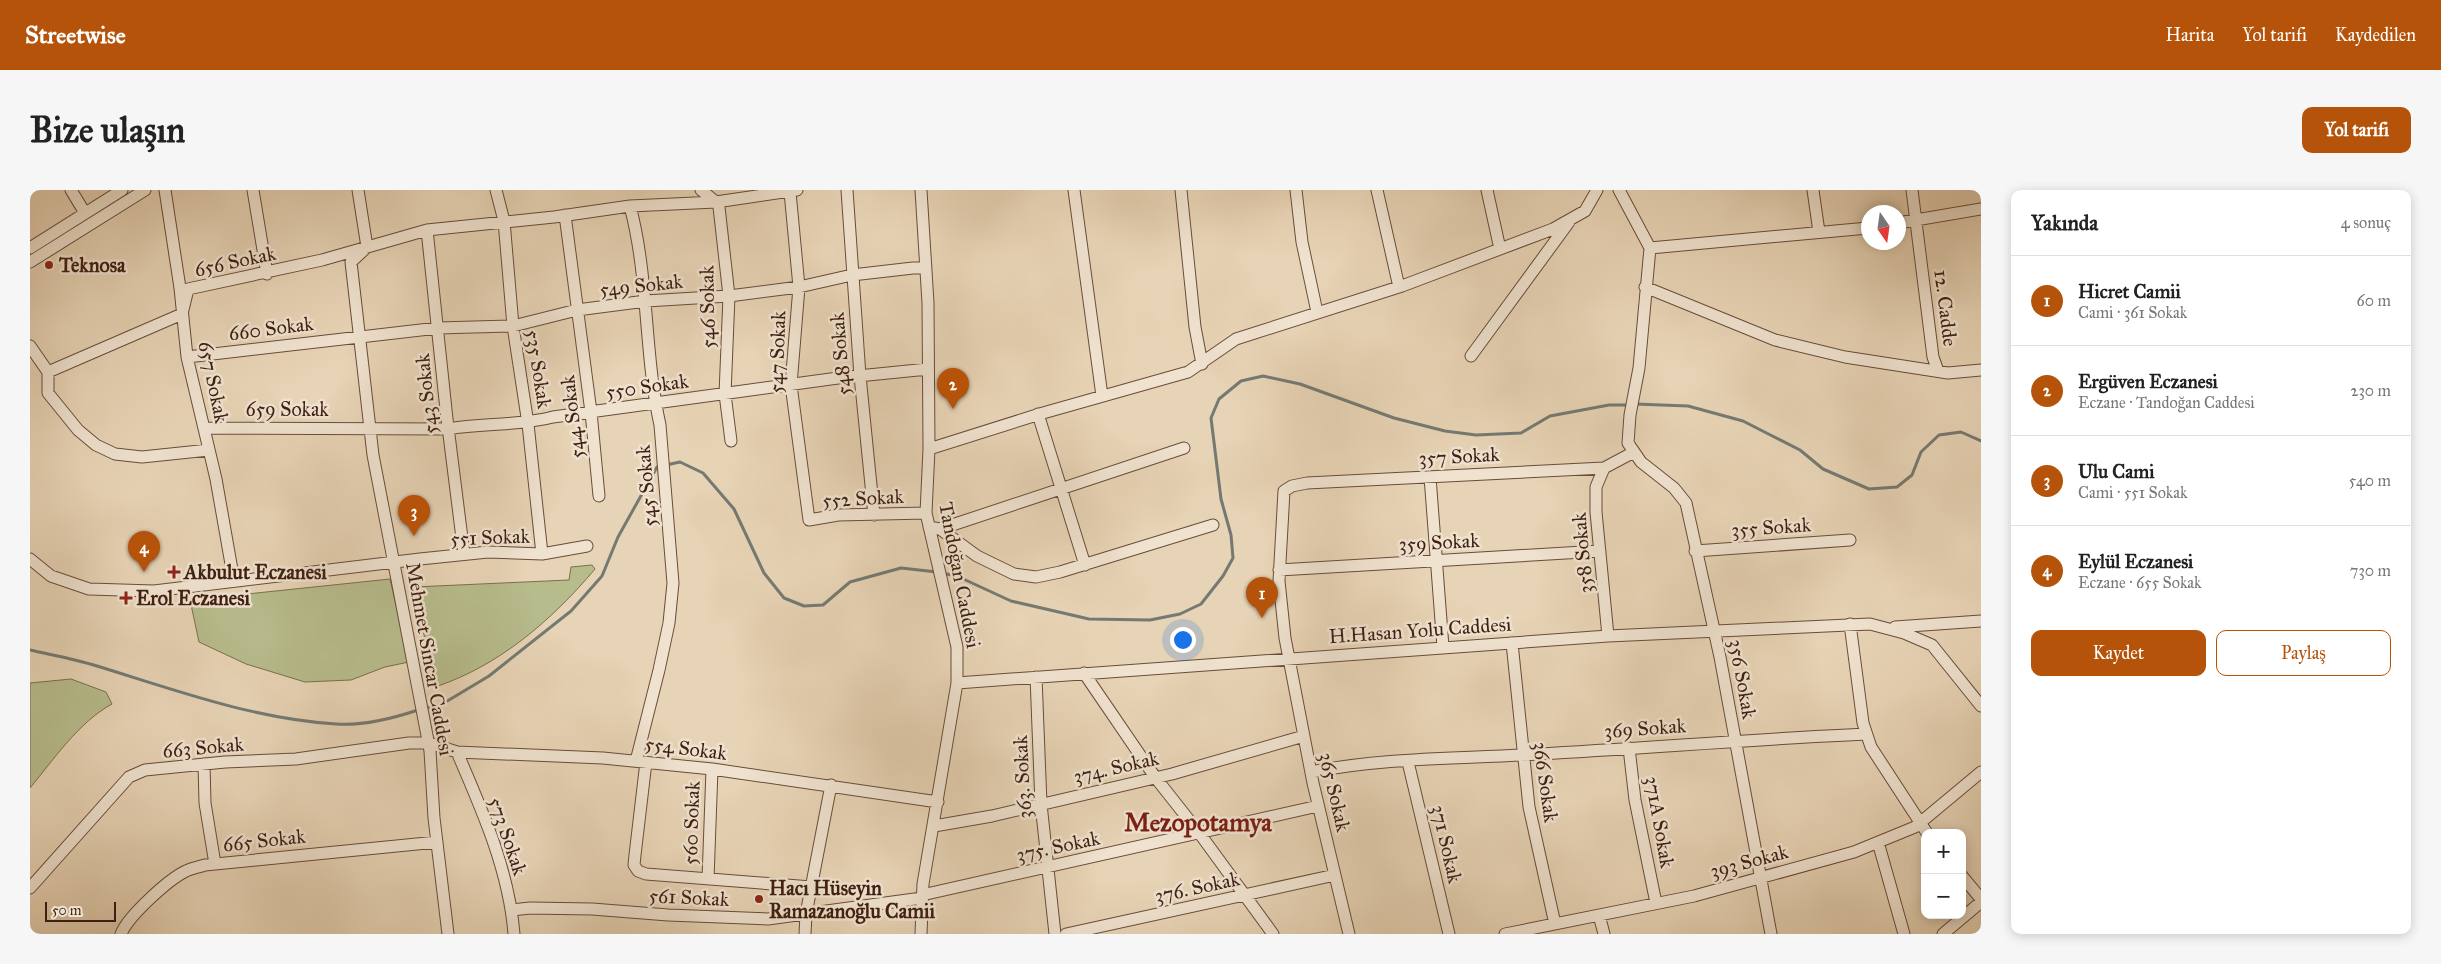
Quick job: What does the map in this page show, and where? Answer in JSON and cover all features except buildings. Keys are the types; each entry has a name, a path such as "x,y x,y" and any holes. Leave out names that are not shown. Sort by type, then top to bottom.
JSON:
{"street":[{"path":"72,190 85,213"},
{"path":"30,248 122,190"},
{"path":"30,262 145,190"},
{"name":"657 Sokak","path":"164,190 187,357 209,450 234,581"},
{"path":"254,190 267,274"},
{"path":"358,190 367,247"},
{"name":"535 Sokak","path":"496,190 504,221 513,326 528,424 542,554"},
{"path":"701,190 716,202"},
{"name":"548 Sokak","path":"847,190 860,376 874,515"},
{"name":"Tandoğan Caddesi","path":"921,190 926,268 928,369 929,449 926,513 934,528 935,548 940,575 957,647 957,683 922,896 921,934"},
{"path":"1074,190 1102,396"},
{"path":"1181,190 1195,327 1202,364"},
{"path":"1296,190 1302,242 1316,312"},
{"path":"1377,190 1399,287"},
{"path":"1487,190 1500,249"},
{"path":"929,449 1038,414 1188,372 1236,340 1316,312 1399,287 1553,229 1585,211 1597,190"},
{"path":"1619,190 1650,248 1645,286 1639,368 1630,415 1628,443 1634,452"},
{"path":"1813,190 1818,232"},
{"name":"12. Cadde","path":"1912,190 1933,357 1938,371"},
{"name":"656 Sokak","path":"182,314 188,289 267,274 427,230 630,206 716,202 794,191"},
{"name":"547 Sokak","path":"794,191 799,288 792,385 807,514"},
{"name":"546 Sokak","path":"716,202 719,207 729,296 725,394 731,441"},
{"name":"545 Sokak","path":"630,206 646,301 655,403 660,425 664,466 673,583 669,623 641,761 638,829"},
{"path":"1906,222 1981,209"},
{"name":"544 Sokak","path":"564,215 591,412 599,496"},
{"path":"1471,356 1571,219"},
{"path":"1650,248 1861,229"},
{"name":"543 Sokak","path":"427,230 448,429 464,554"},
{"name":"Mehmet Sincar Caddesi","path":"367,247 351,262 370,428 393,562 429,743 437,842 448,934"},
{"name":"549 Sokak","path":"360,337 438,328 513,326 577,310 646,301 729,296 799,288 852,275 926,268"},
{"path":"1645,286 1775,340 1845,357 1948,373 1981,370"},
{"path":"48,372 182,314"},
{"name":"660 Sokak","path":"187,357 360,337"},
{"path":"30,346 48,372 48,393 78,430 96,445 115,454 142,457 209,450"},
{"name":"550 Sokak","path":"370,428 448,429 478,424 528,424 553,417 860,376 928,369"},
{"path":"1038,414 1085,565"},
{"name":"659 Sokak","path":"204,428 370,428"},
{"path":"934,528 1184,448"},
{"name":"357 Sokak","path":"1284,491 1292,486 1307,484 1604,468 1634,452"},
{"name":"356 Sokak","path":"1634,452 1641,462 1674,488 1686,503 1695,551 1715,632 1771,934"},
{"name":"358 Sokak","path":"1604,468 1596,487 1608,636"},
{"path":"1430,477 1443,647"},
{"name":"365 Sokak","path":"1284,491 1279,570 1289,658 1318,806 1348,934"},
{"name":"552 Sokak","path":"807,514 809,520 838,516 926,513"},
{"path":"934,528 977,556 1014,574 1036,577 1085,565 1213,525"},
{"name":"355 Sokak","path":"1695,551 1850,540"},
{"name":"551 Sokak","path":"30,559 51,576 89,589 154,591 464,554 488,552 542,554 586,546"},
{"name":"359 Sokak","path":"1279,570 1600,551"},
{"path":"1886,628 1981,621"},
{"path":"1850,624 1866,734 1871,747 1923,828"},
{"name":"H.Hasan Yolu Caddesi","path":"957,683 1608,636 1850,624 1870,624 1886,628"},
{"path":"1886,628 1932,644 1981,706"},
{"name":"366 Sokak","path":"1512,643 1529,807 1555,924"},
{"path":"1084,673 1155,777 1200,834 1273,934"},
{"name":"363. Sokak","path":"1036,677 1041,804 1054,934"},
{"name":"369 Sokak","path":"1311,772 1344,765 1735,740 1866,734"},
{"name":"374. Sokak","path":"934,826 992,816 1155,777 1304,736"},
{"name":"663 Sokak","path":"30,888 129,777 145,770 204,764 296,759 409,743 429,743"},
{"name":"554 Sokak","path":"429,743 457,752 641,761 712,769 938,802"},
{"name":"371A Sokak","path":"1630,748 1635,800 1656,903"},
{"name":"573 Sokak","path":"457,752 496,851 512,910 514,934"},
{"name":"371 Sokak","path":"1408,762 1448,934"},
{"path":"204,764 205,803 215,864"},
{"name":"560 Sokak","path":"708,879 712,769"},
{"name":"393 Sokak","path":"1505,934 1656,903 1854,852 1878,842 1923,828 1981,772"},
{"path":"805,934 806,914 831,785"},
{"name":"375. Sokak","path":"922,896 1318,806"},
{"name":"560 Sokak","path":"638,829 634,865 638,871 646,874 811,887"},
{"name":"665 Sokak","path":"121,934 140,910 169,883 186,871 215,864 437,842"},
{"path":"1878,842 1904,934"},
{"name":"376. Sokak","path":"1066,934 1335,875"},
{"path":"1943,934 1981,900 1966,881"},
{"name":"561 Sokak","path":"512,910 530,908 592,909 668,915 768,919 922,896"},
{"path":"1599,915 1604,934"}],"green space":[{"path":"592,565 595,569 578,588 561,606 523,639 481,667 435,687 414,587 569,580 571,567"},
{"path":"390,579 409,662 385,667 351,680 305,682 246,664 199,642 190,600"},
{"path":"71,679 106,692 112,704 78,731 30,788 30,683"}],"waterway":[{"path":"943,573 959,577 1011,601 1089,619 1150,620 1180,614 1201,604 1223,576 1233,558 1231,535 1221,499 1211,418 1219,399 1241,381 1263,376 1300,384 1394,418 1445,431 1476,435 1521,433 1550,416 1609,405 1629,405"},
{"path":"1635,404 1688,406 1743,421 1800,450 1823,469 1869,489 1897,487 1912,475 1921,452 1939,435 1961,432 1981,441"},
{"path":"424,709 444,703 489,676 571,611 602,576 618,537 657,467 680,462 703,473 734,509 764,573 784,598 804,606 823,605 850,582 901,568 937,572"},
{"path":"30,650 72,659 185,694 245,710 305,721 336,724 367,723 418,710"}],"place":[{"name":"Teknosa","path":"49,265"},
{"name":"Ergüven Eczanesi","path":"953,409"},
{"name":"Ulu Cami","path":"414,536"},
{"name":"Eylül Eczanesi","path":"144,572"},
{"name":"Akbulut Eczanesi","path":"174,572"},
{"name":"Erol Eczanesi","path":"126,598"},
{"name":"Hicret Camii","path":"1262,618"},
{"name":"Hacı Hüseyin Ramazanoğlu Camii","path":"759,899"}],"district":[{"name":"Mezopotamya","path":"1198,822"}]}
